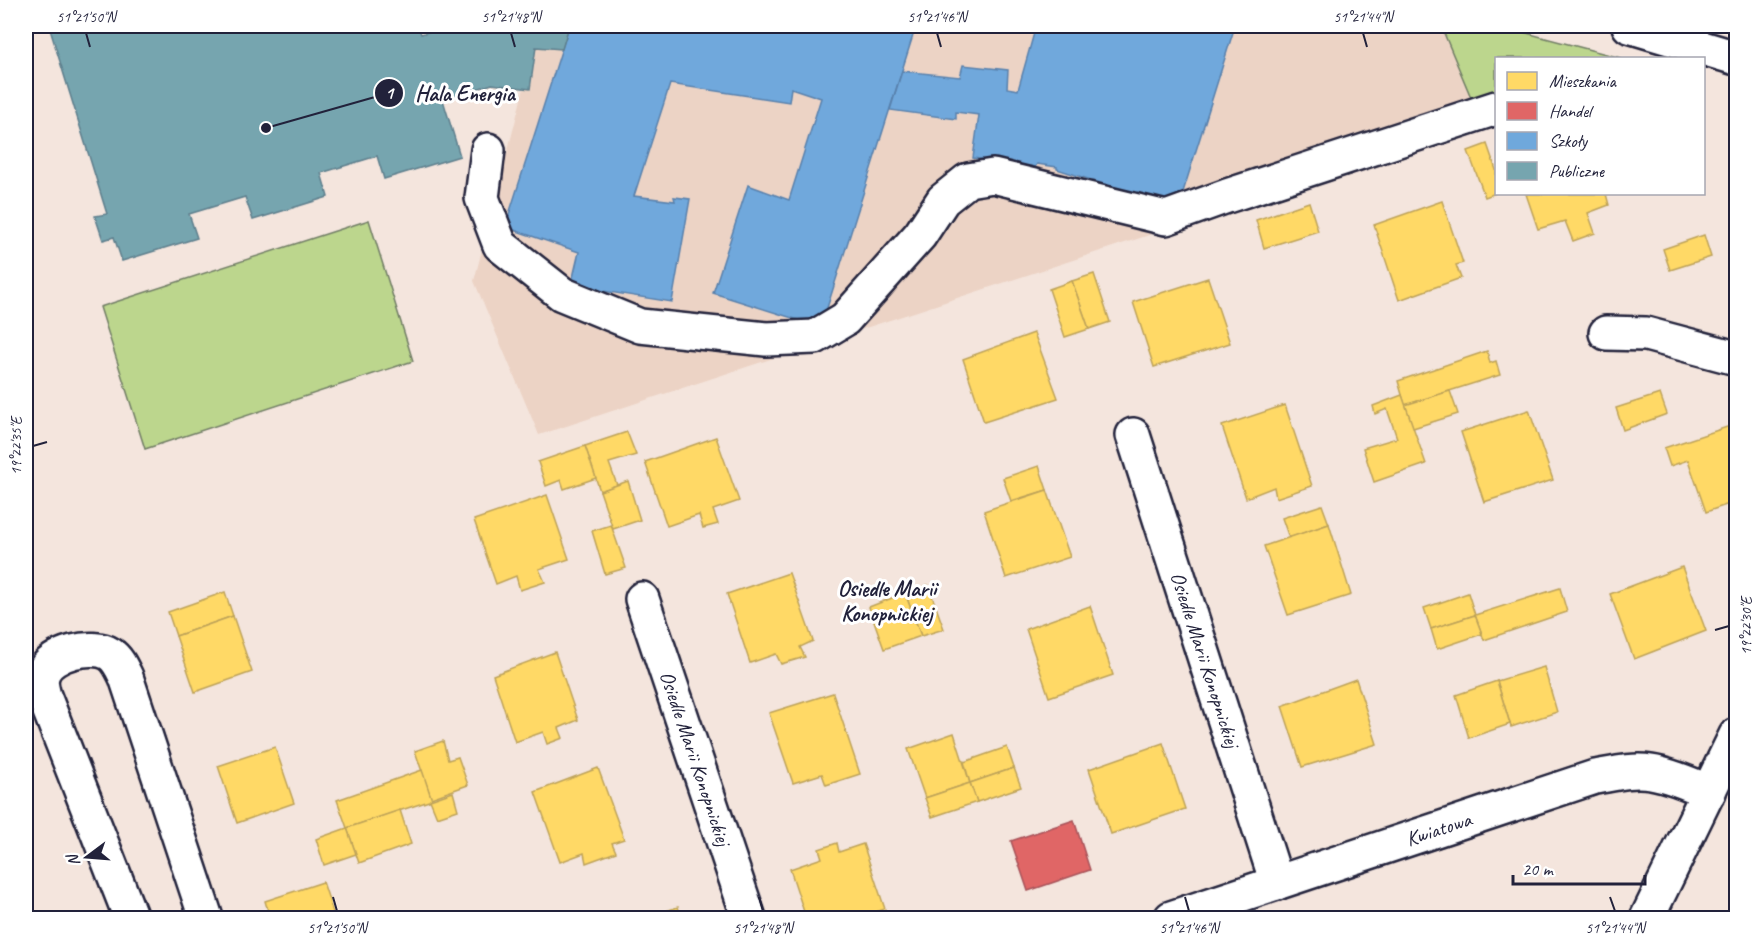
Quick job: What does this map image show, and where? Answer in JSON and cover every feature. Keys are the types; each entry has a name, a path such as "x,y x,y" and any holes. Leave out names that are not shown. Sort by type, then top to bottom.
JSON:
{"street":[{"path":"1629,26 1737,58"},
{"path":"1660,57 1690,45"},
{"path":"488,150 482,198 500,245 562,294 640,326 775,338 815,337 845,319 920,235 943,200 968,180 993,176 1166,218 1495,109"},
{"path":"1605,333 1646,334 1737,357"},
{"name":"Osiedle Marii Konopnickiej","path":"1133,435 1277,883"},
{"name":"Osiedle Marii Konopnickiej","path":"642,599 749,918"},
{"path":"131,918 44,696 43,672 60,656 79,650 95,649 109,653 119,662 126,677 206,918"},
{"path":"1647,918 1737,735"},
{"name":"Kwiatowa","path":"1171,918 1595,777 1626,772 1651,772 1709,792"}],"shaded area":[{"path":"540,26 1441,26 1482,126 539,435 474,281"}],"green space":[{"path":"1441,26 1500,26 1617,57 1495,57 1495,108 1478,114"},
{"path":"369,220 413,361 145,449 100,307"}],"building: Mieszkania":[{"path":"1487,144 1495,167 1495,193 1485,197 1468,151"},
{"path":"1526,195 1606,195 1609,205 1588,213 1595,233 1573,241 1565,221 1538,229"},
{"path":"1442,201 1463,263 1456,265 1461,278 1399,300 1374,225"},
{"path":"1309,202 1318,231 1264,248 1256,220"},
{"path":"1704,235 1711,257 1670,270 1663,249"},
{"path":"1094,274 1110,322 1089,329 1072,281"},
{"path":"1208,278 1230,343 1154,367 1133,302"},
{"path":"1072,281 1089,329 1065,337 1049,289"},
{"path":"1034,333 1058,398 984,422 963,359"},
{"path":"1487,351 1490,363 1496,361 1500,375 1405,405 1398,381"},
{"path":"1450,391 1458,414 1413,428 1405,405"},
{"path":"1660,394 1667,414 1623,430 1616,408"},
{"path":"1402,395 1426,464 1374,482 1363,448 1397,438 1387,409 1375,414 1373,406"},
{"path":"1285,405 1312,486 1276,498 1274,487 1246,498 1222,426"},
{"path":"1529,410 1553,480 1484,502 1461,432"},
{"path":"1736,424 1736,516 1733,517 1729,504 1706,512 1688,460 1670,466 1664,448"},
{"path":"627,432 636,455 609,463 617,485 600,491 585,446"},
{"path":"716,437 739,501 713,510 718,524 703,528 699,515 667,526 645,462"},
{"path":"585,446 596,478 564,489 561,480 546,486 538,462"},
{"path":"1039,466 1047,490 1011,501 1003,478"},
{"path":"628,481 640,520 613,529 600,491"},
{"path":"1047,490 1070,557 1006,578 984,511"},
{"path":"547,495 569,559 539,569 545,582 520,590 516,576 496,584 474,520"},
{"path":"1322,505 1329,524 1289,538 1282,518"},
{"path":"1329,524 1351,595 1288,615 1264,546"},
{"path":"611,525 626,568 605,574 592,531"},
{"path":"1682,567 1706,631 1634,659 1610,594"},
{"path":"789,573 813,641 800,647 805,657 781,664 776,654 750,663 727,594"},
{"path":"928,585 944,629 921,636 905,593"},
{"path":"1560,588 1567,612 1484,640 1475,615"},
{"path":"225,592 233,616 176,636 168,612"},
{"path":"905,593 921,636 884,649 869,607"},
{"path":"1468,593 1475,615 1431,629 1424,608"},
{"path":"1090,606 1113,675 1049,697 1026,629"},
{"path":"1475,615 1482,634 1437,649 1431,629"},
{"path":"233,616 252,672 195,692 176,636"},
{"path":"555,652 578,720 559,728 563,738 547,744 543,732 515,742 493,675"},
{"path":"1544,667 1557,712 1511,727 1497,681"},
{"path":"1356,679 1377,744 1302,767 1282,706"},
{"path":"1497,681 1510,724 1469,738 1456,695"},
{"path":"833,693 860,774 826,785 822,774 793,783 769,713"},
{"path":"954,733 970,783 925,798 908,749"},
{"path":"443,741 448,760 458,757 468,785 431,798 415,751"},
{"path":"1163,743 1185,809 1111,834 1089,769"},
{"path":"275,747 294,803 237,823 218,766"},
{"path":"1007,747 1014,768 970,783 964,762"},
{"path":"598,768 624,839 612,843 616,852 586,863 584,853 560,862 535,792"},
{"path":"1014,768 1021,787 977,802 970,783"},
{"path":"422,770 432,800 347,828 337,800"},
{"path":"970,783 977,802 932,817 925,798"},
{"path":"453,792 458,810 437,817 430,800"},
{"path":"400,810 411,844 359,863 347,828"},
{"path":"347,828 356,854 324,865 316,839"},
{"path":"837,843 839,852 863,844 885,909 856,918 806,918 790,869 822,858 819,849"},
{"path":"323,882 335,918 270,918 265,901"},
{"path":"678,907 682,918 645,918"}],"building: Handel":[{"path":"1074,820 1090,870 1028,891 1011,841"}],"building: Szkoły":[{"path":"569,26 916,26 821,327 713,293 748,185 789,200 821,98 791,88 789,102 670,84 634,196 675,201 674,197 690,199 672,302 571,286 579,252 505,227"},
{"path":"1036,26 1235,26 1178,208 1057,169 1057,167 1037,164 1035,167 973,158 979,115 956,112 956,119 890,110 902,71 960,77 963,65 1008,70 1007,88 1018,90"}],"building: Publiczne":[{"path":"49,26 418,26 421,34 447,26 569,26 562,49 536,47 530,89 492,84 443,100 460,156 384,179 377,156 321,173 328,197 253,220 245,197 189,214 197,238 122,261 114,237 103,240 95,216 107,214"}],"place":[{"name":"Hala Energia","path":"266,128"}],"district":[{"name":"Osiedle Marii Konopnickiej","path":"887,600"}]}
